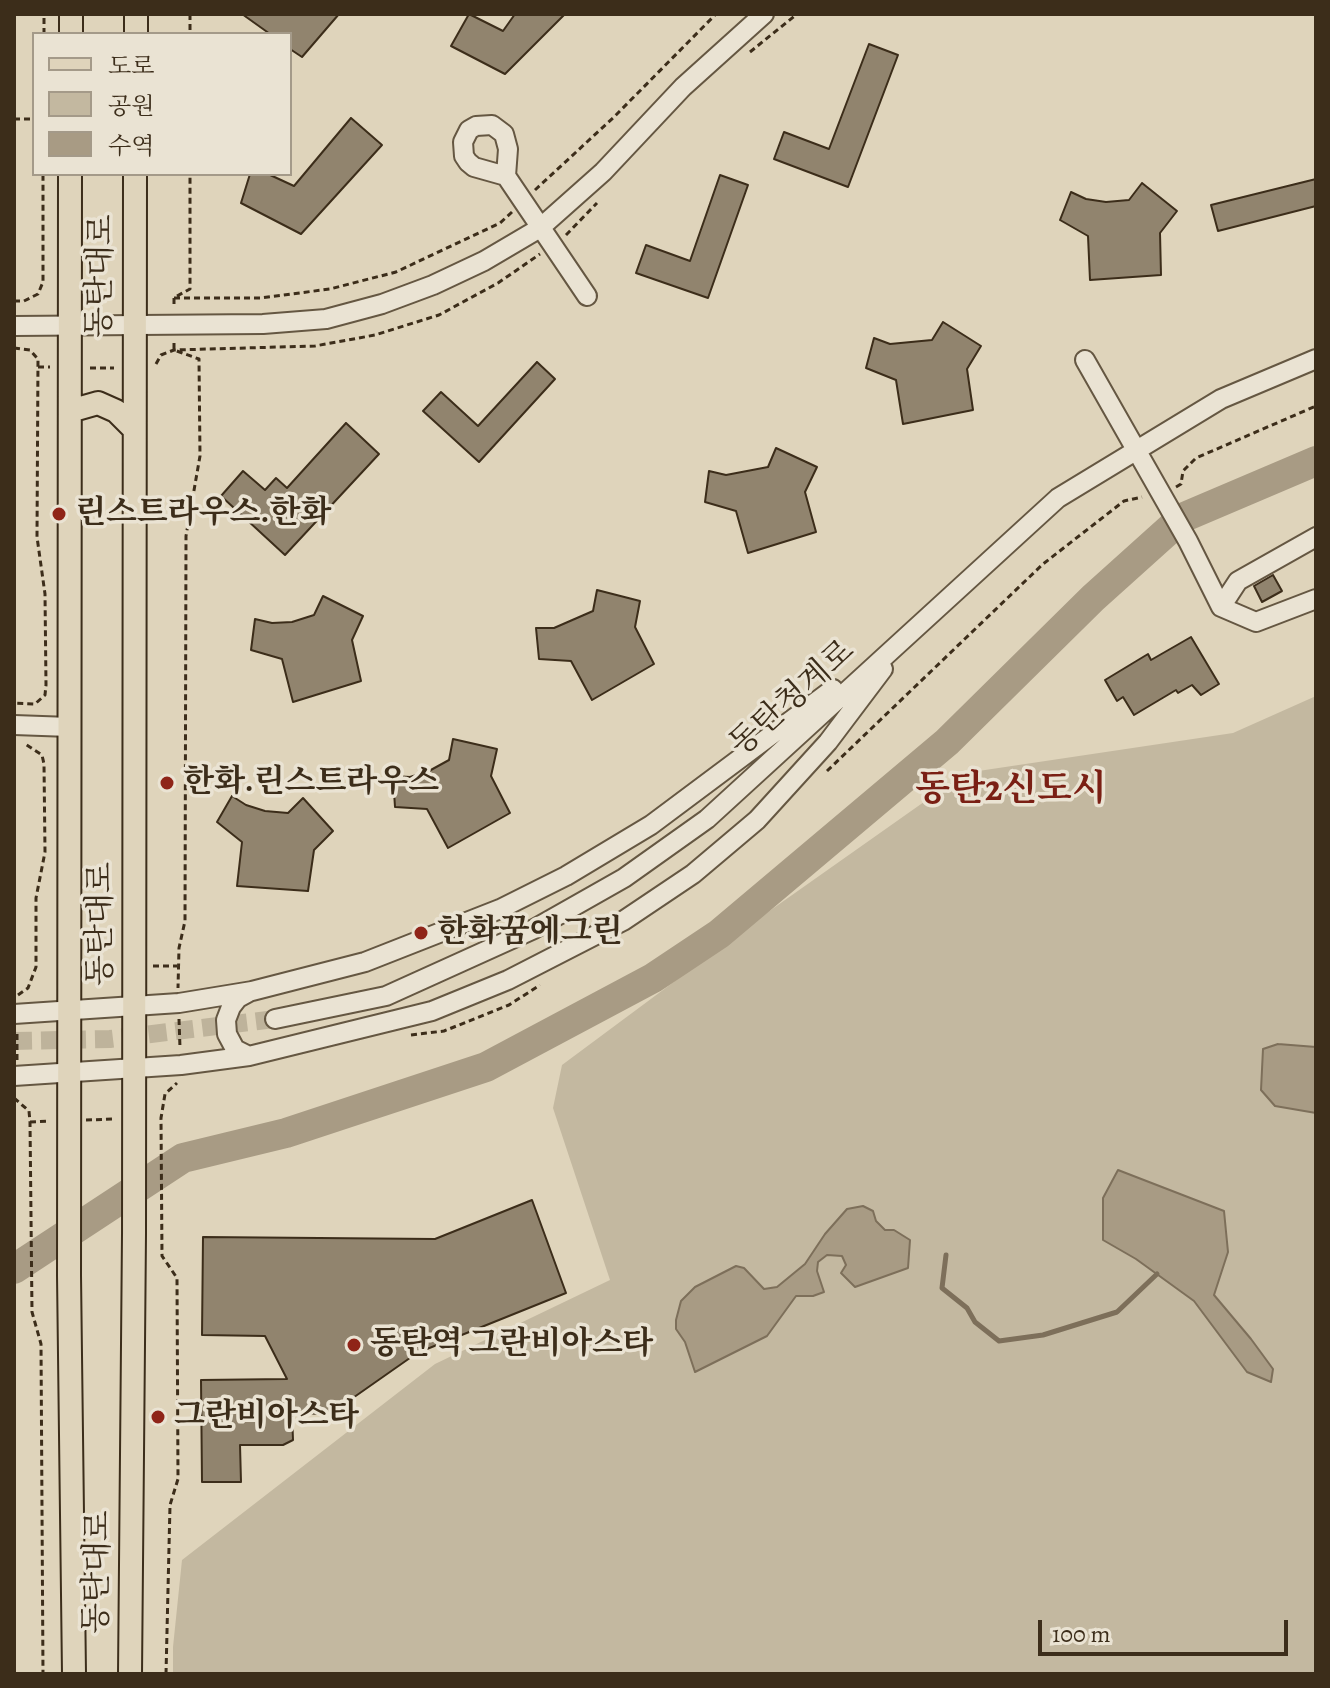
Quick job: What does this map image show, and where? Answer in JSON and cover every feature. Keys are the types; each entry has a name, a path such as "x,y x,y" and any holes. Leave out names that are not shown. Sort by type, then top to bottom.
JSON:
{"main road":[{"name":"동탄대로","path":"70,176 69,1275 74,1674"},
{"name":"동탄대로","path":"130,1674 134,1234 135,176"},
{"path":"70,411 98,403 116,411 133,428"}],"street":[{"path":"14,326 263,324 326,319 382,304 433,285 484,261 540,228 603,172 683,87 764,14"},
{"path":"506,166 488,169 474,167 464,156 463,142 469,130 484,124 499,128 507,142 506,166 523,202 587,296"},
{"name":"동탄청계로","path":"275,1019 386,996 534,929 624,878 707,819 1058,498 1221,399 1316,359"},
{"path":"1085,360 1188,541 1221,607 1256,622 1316,599"},
{"path":"1221,607 1238,581 1316,537"},
{"path":"16,1005 69,1011 179,1003 252,991 365,962 500,909 566,876 651,825 912,630"},
{"path":"15,1076 181,1065 249,1056 432,1011 508,980 623,921 693,874 757,820 828,742 912,630"},
{"path":"15,734 70,727"},
{"path":"249,1056 235,1049 227,1034 226,1020 238,998 252,991"}],"path":[{"path":"190,176 190,289 174,298 274,296 330,289 396,272 500,223 614,117 716,14"},
{"path":"14,301 24,301 38,294 43,282 43,176"},
{"path":"70,282 134,282"},
{"path":"14,348 34,353 38,367 37,537 45,594 46,685 45,695 35,704 14,703"},
{"path":"174,350 199,359 200,442 186,536 185,921 177,966 181,1065"},
{"path":"38,367 133,368"},
{"path":"1181,484 1183,471 1196,458 1316,406"},
{"path":"15,734 42,755 44,764 45,852 36,898 36,967 28,988 16,1005 15,1076 15,1098 29,1111 32,1312 41,1344 43,1674"},
{"path":"36,967 177,966"},
{"path":"30,1122 134,1124 161,1118 162,1256 177,1278 178,1479 170,1505 166,1674"}],"green space":[{"path":"1316,696 1316,1674 173,1674 182,1560 435,1364 610,1280 553,1108 562,1065 768,912 965,773 1233,733"}],"water":[{"path":"1278,1044 1316,1047 1316,1113 1275,1106 1261,1090 1263,1049"},
{"path":"1118,1170 1224,1211 1228,1252 1214,1295 1273,1369 1271,1382 1247,1372 1194,1301 1136,1259 1103,1240 1103,1198"},
{"path":"863,1206 873,1211 876,1221 885,1230 894,1230 910,1240 908,1268 855,1287 841,1273 846,1265 842,1256 827,1255 818,1262 817,1271 824,1292 813,1296 796,1296 767,1336 695,1372 685,1342 676,1329 676,1320 681,1301 695,1287 736,1266 744,1268 764,1289 777,1287 805,1264 847,1209"}],"building":[{"path":"242,14 339,14 302,57 292,50 292,32 267,32"},
{"path":"469,14 503,31 515,14 565,14 505,74 451,46"},
{"path":"869,44 898,55 848,187 774,159 784,132 829,149"},
{"path":"351,118 382,145 301,234 241,203 249,176 272,176 294,186"},
{"path":"720,175 748,185 708,298 636,273 646,245 690,261"},
{"path":"1316,179 1316,206 1218,231 1211,205"},
{"path":"1142,183 1177,211 1160,233 1161,275 1090,280 1088,236 1060,220 1071,192 1086,199 1106,202 1129,200"},
{"path":"943,322 981,346 967,369 973,410 903,424 896,380 866,368 874,338 890,344 932,340"},
{"path":"537,362 555,379 479,462 423,411 441,392 478,426"},
{"path":"346,423 379,454 285,555 221,496 243,471 265,490 276,478 287,488"},
{"path":"776,448 817,467 805,492 816,532 748,553 736,511 705,502 709,471 726,475 768,467"},
{"path":"1273,575 1282,591 1262,602 1254,586"},
{"path":"597,590 640,601 635,627 654,664 592,700 571,661 539,659 536,628 554,628 593,611"},
{"path":"323,596 363,616 352,640 361,681 293,702 282,659 251,650 255,619 272,623 292,622 314,615"},
{"path":"1191,637 1219,684 1201,695 1192,685 1178,693 1176,690 1134,715 1123,697 1117,701 1105,680 1148,654 1151,660"},
{"path":"453,739 497,749 491,776 510,813 448,848 427,809 395,807 393,776 410,777 449,760"},
{"path":"232,796 246,805 265,811 288,813 303,798 333,831 314,850 308,891 237,886 242,842 217,822"},
{"name":"동탄역 그란비아스타","path":"532,1200 566,1293 417,1353 330,1414 292,1413 293,1440 283,1445 240,1445 241,1482 202,1482 201,1380 287,1379 265,1336 202,1335 203,1237 435,1239"}],"waterway":[{"path":"14,1269 183,1158 286,1133 486,1067 653,978 719,934 947,742 1093,598 1182,518 1316,461"},
{"path":"946,1255 942,1288 967,1308 975,1322 999,1341 1043,1335 1117,1312 1157,1274"}],"tunnel":[{"path":"14,1041 110,1039 275,1019"}],"place":[{"name":"린스트라우스.한화","path":"59,514"},
{"name":"한화.린스트라우스","path":"167,783"},
{"name":"한화꿈에그린","path":"421,933"},
{"name":"동탄역 그란비아스타","path":"354,1345"},
{"name":"그란비아스타","path":"158,1417"}],"district":[{"name":"동탄2신도시","path":"1011,791"}]}
